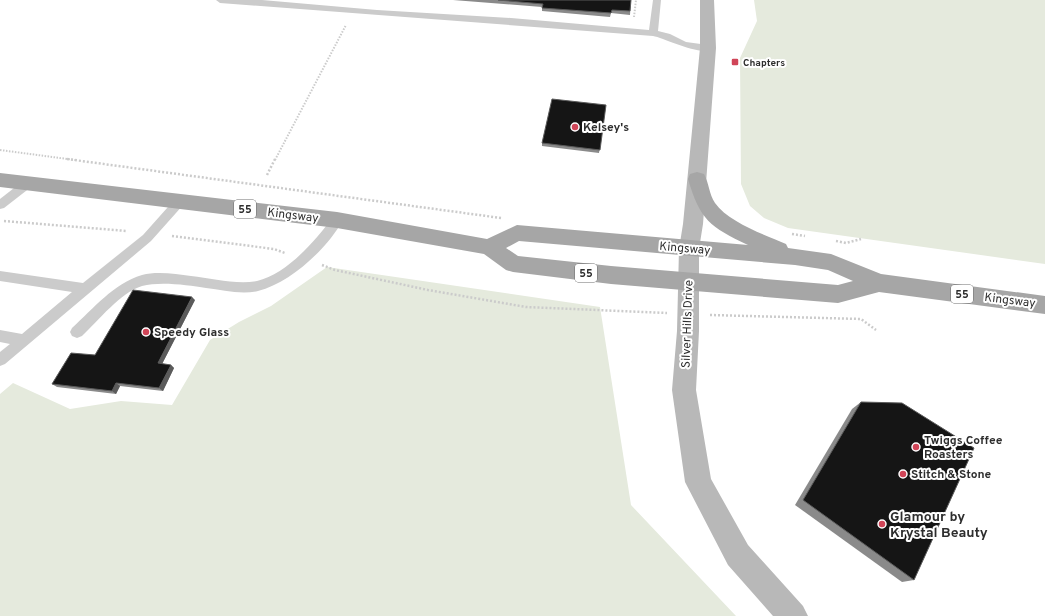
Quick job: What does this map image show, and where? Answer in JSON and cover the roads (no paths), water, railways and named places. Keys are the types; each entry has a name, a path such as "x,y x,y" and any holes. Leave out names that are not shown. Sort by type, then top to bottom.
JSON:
{"main road":[{"path":"696,179 707,207 718,218 746,236 795,258"},
{"name":"Kingsway","path":"0,180 337,220 490,247 513,264 611,276 838,294 879,283"},
{"name":"Kingsway","path":"490,247 517,233 795,258 831,262 879,283 1045,305"}],"street":[{"name":"Silver Hills Drive","path":"708,0 708,48 693,224 689,249 687,314 688,331 684,390 698,482 738,555 793,616"}],"lane":[{"path":"220,0 317,4 354,11 511,21 653,33 667,36 684,44 708,48"},
{"path":"653,33 657,0"},
{"path":"0,205 28,184"},
{"path":"0,360 151,233 180,201"},
{"path":"78,332 121,291 143,280 182,279 246,287 268,283 290,270 327,235 337,220"},
{"path":"0,276 86,289"},
{"path":"0,336 24,340"}],"place":[{"name":"Chapters","path":"735,62"},
{"name":"Kelsey's","path":"575,127"},
{"name":"Speedy Glass","path":"146,332"},
{"name":"Twiggs Coffee Roasters","path":"916,447"},
{"name":"Stitch & Stone","path":"903,474"},
{"name":"Glamour by Krystal Beauty","path":"882,524"}]}
